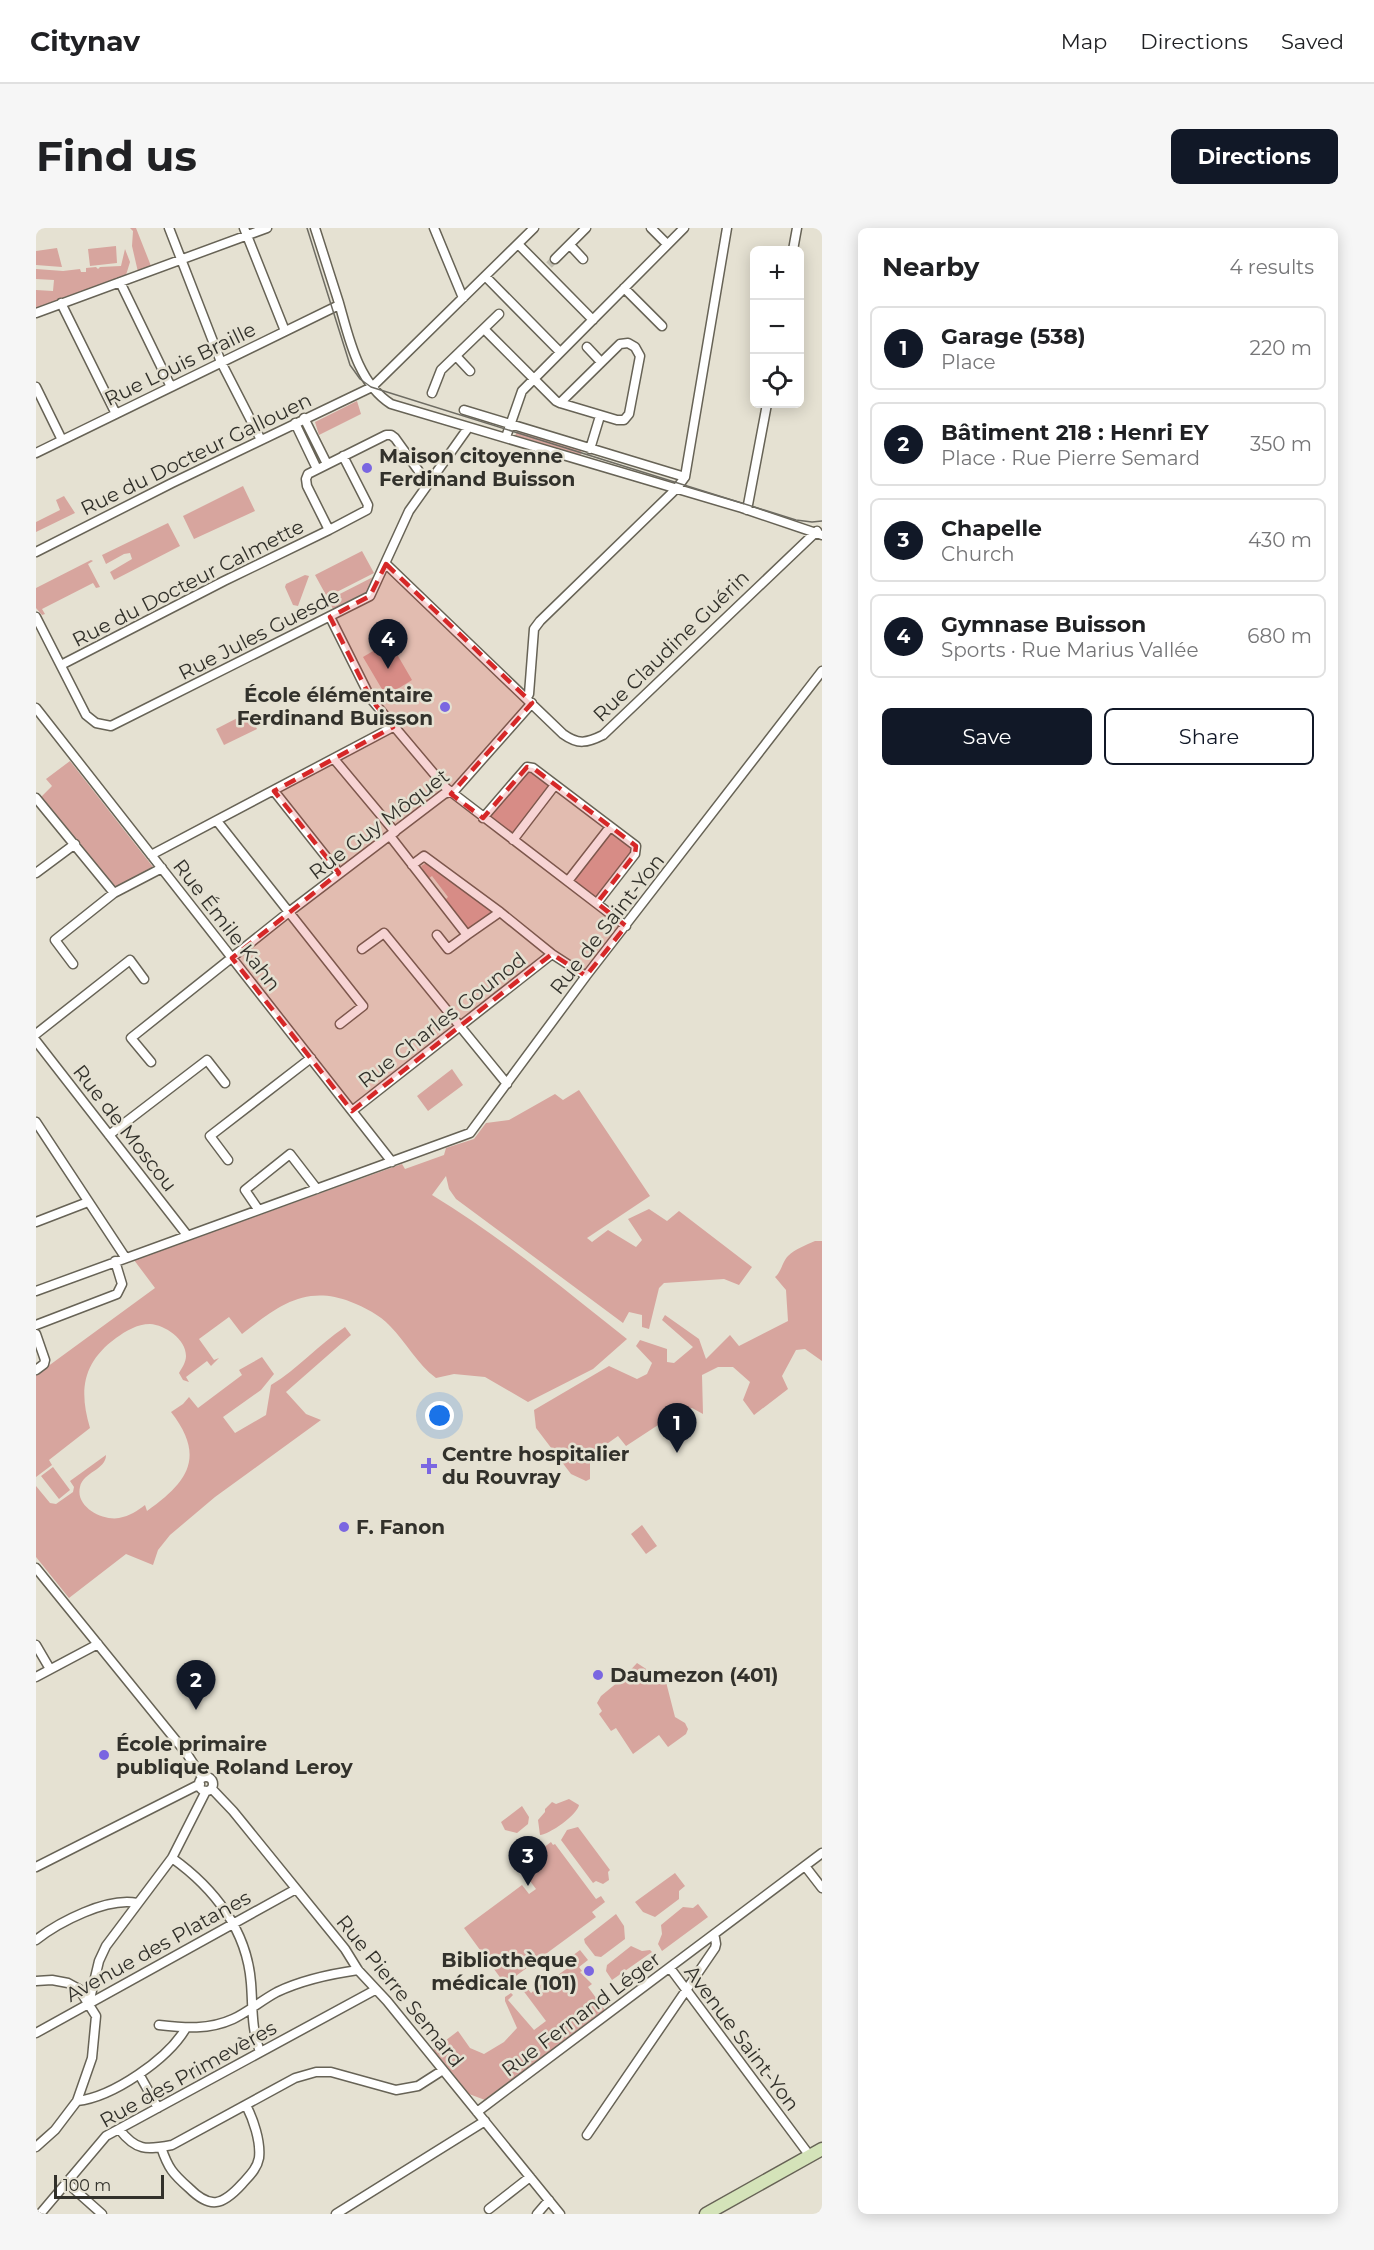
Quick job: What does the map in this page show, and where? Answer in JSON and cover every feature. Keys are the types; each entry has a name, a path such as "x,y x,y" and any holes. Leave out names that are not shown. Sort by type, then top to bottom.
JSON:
{"main road":[{"path":"706,2214 822,2149"}],"street":[{"path":"169,228 221,362 261,440"},
{"path":"36,313 181,259 245,232 267,228"},
{"path":"315,228 357,360 372,387 381,398 390,404 820,532"},
{"path":"434,228 463,298"},
{"path":"549,265 586,228"},
{"path":"651,228 667,244"},
{"path":"506,437 522,391 560,352 581,342 592,320 684,228"},
{"path":"529,701 534,629 677,488 685,477 727,228"},
{"path":"795,246 797,228"},
{"name":"Rue du Docteur Gallouen","path":"36,552 304,418 372,387 518,244 528,230"},
{"path":"245,232 285,331"},
{"path":"518,244 549,265 592,320"},
{"path":"570,245 583,258"},
{"path":"485,276 505,308 560,352"},
{"path":"120,282 171,387"},
{"path":"624,288 662,326"},
{"path":"61,303 116,414"},
{"name":"Rue Louis Braille","path":"36,453 339,305"},
{"path":"432,393 441,370 505,308"},
{"path":"484,328 532,380 556,401 560,403 600,416 617,420 624,420 629,414 640,356 635,347 628,343 620,344 560,403"},
{"path":"581,342 601,362"},
{"path":"456,356 470,371"},
{"path":"36,387 62,440"},
{"path":"747,510 766,408"},
{"path":"464,410 685,477"},
{"path":"590,449 600,416"},
{"path":"304,418 327,464"},
{"path":"295,423 317,469"},
{"name":"Rue Jules Guesde","path":"36,617 86,715 96,723 111,726 370,596 410,511 468,428"},
{"path":"329,530 306,479 308,474 386,435 391,435 428,484"},
{"name":"Rue du Docteur Calmette","path":"61,665 367,510 368,505 343,456"},
{"name":"Rue Claudine Guérin","path":"386,564 570,740 589,743 603,735 820,532"},
{"path":"330,617 371,699 450,792 626,926"},
{"name":"Rue de Saint-Yon","path":"36,1291 470,1133 586,976 822,670"},
{"name":"Rue Guy Môquet","path":"151,1062 131,1038 339,873 465,780 529,701"},
{"name":"Rue Émile Kahn","path":"36,708 392,1162"},
{"path":"151,855 393,727"},
{"path":"334,759 467,935"},
{"path":"483,818 527,767 533,768 636,846 635,854 597,903"},
{"path":"513,840 555,785"},
{"path":"274,790 339,873"},
{"path":"36,798 114,894"},
{"path":"217,820 363,1006 340,1024"},
{"path":"568,881 610,827"},
{"path":"36,873 75,844"},
{"path":"412,865 424,856 552,954 586,976"},
{"path":"73,964 55,940 114,894 162,868"},
{"path":"437,935 448,949 500,912"},
{"path":"362,948 384,933 507,1084"},
{"name":"Rue Charles Gounod","path":"352,1111 552,954"},
{"path":"36,1034 130,960 144,979"},
{"name":"Rue de Moscou","path":"36,1041 187,1235"},
{"path":"228,1160 210,1136 311,1058"},
{"path":"109,1135 207,1060 225,1083"},
{"path":"36,1122 125,1257"},
{"path":"258,1209 244,1190 290,1154 317,1189"},
{"path":"36,1222 88,1202"},
{"path":"36,1325 117,1294 122,1284 115,1261"},
{"path":"36,1334 45,1360 44,1364 36,1370"},
{"name":"Rue Pierre Semard","path":"36,1568 187,1754 205,1786 233,1811 345,1949 358,1970 387,2001 560,2214"},
{"path":"36,1677 98,1644"},
{"path":"36,1645 50,1670"},
{"path":"89,2003 99,1961 106,1946 172,1858 205,1786"},
{"path":"36,1867 205,1786"},
{"name":"Rue Fernand Léger","path":"477,2112 704,1943 715,1938 822,1853"},
{"path":"172,1858 205,1884 233,1923 242,1941 248,1961 254,2031 260,2052"},
{"name":"Rue Fernand Léger","path":"704,1943 712,1934 822,1859"},
{"path":"806,1868 822,1888"},
{"name":"Avenue des Platanes","path":"36,2033 296,1889"},
{"path":"36,1940 51,1929 89,1911 109,1905 137,1903"},
{"path":"588,2135 715,1948 715,1938"},
{"name":"Avenue Saint-Yon","path":"670,1968 810,2156"},
{"path":"159,2025 186,2028 221,2023 292,1986 329,1975 358,1970"},
{"path":"36,1981 52,1980 68,1983 79,1989 96,2016 92,2058 77,2101 55,2130 36,2146"},
{"name":"Rue des Primevères","path":"40,2214 102,2140 375,1990"},
{"path":"77,2101 88,2100 109,2091 139,2074 173,2046 186,2028"},
{"path":"119,2129 139,2148 151,2149 172,2145 295,2078 316,2072 331,2072 396,2090 418,2086 443,2070"},
{"path":"139,2074 158,2108"},
{"path":"161,2147 171,2171 200,2199 207,2202 224,2200 231,2196 255,2170 259,2160 253,2118 246,2105"},
{"path":"336,2214 485,2121"},
{"path":"489,2209 530,2177"},
{"path":"66,2182 102,2214"},
{"path":"537,2214 549,2200"}],"highlighted area":[{"path":"386,564 532,703 451,794 483,818 527,767 533,768 636,846 635,854 597,903 626,926 586,976 552,954 352,1111 232,958 339,873 274,791 393,727 371,699 330,617 370,596"}],"shaded area":[{"path":"130,228 136,228 151,266 138,272 132,246 133,231"},
{"path":"116,246 117,263 90,266 88,249"},
{"path":"57,248 62,267 36,265 36,251"},
{"path":"125,249 130,262 126,275 36,309 36,290 53,291 54,280 36,279 36,269 63,271 80,269 81,272 86,272 86,268 121,266"},
{"path":"357,401 361,414 319,435 315,422"},
{"path":"518,429 582,449 580,457 515,436"},
{"path":"243,486 255,511 194,539 183,516"},
{"path":"64,496 75,513 36,532 36,522 60,510 56,500"},
{"path":"168,523 180,546 114,580 110,572 132,559 130,553 106,564 102,555"},
{"path":"362,551 374,573 327,597 315,575"},
{"path":"93,561 88,564 100,587 96,588 93,583 42,609 45,614 42,615 36,608 36,588"},
{"path":"305,575 309,576 298,606 293,605 285,587 286,584"},
{"path":"375,576 367,593 333,609 328,600"},
{"path":"385,644 386,647 391,644 412,680 386,696 363,657"},
{"path":"249,712 257,729 224,745 216,729"},
{"path":"70,761 153,867 114,889 41,797 52,786 46,779"},
{"path":"528,770 551,786 513,835 489,816"},
{"path":"611,830 634,851 597,898 572,879"},
{"path":"428,862 492,911 470,928 466,928 445,900 448,897 432,876 428,879 421,866"},
{"path":"452,1069 463,1085 428,1111 417,1096"},
{"path":"579,1090 650,1196 587,1238 592,1242 608,1230 636,1247 642,1240 628,1219 649,1209 667,1221 679,1211 752,1267 739,1285 724,1279 664,1283 659,1288 649,1329 642,1327 642,1315 629,1312 623,1323 456,1199 449,1189 446,1176 432,1195 507,1246 627,1339 593,1369 528,1402 485,1377 454,1374 436,1378 382,1318 361,1306 335,1297 306,1297 292,1301 267,1315 242,1334 229,1317 199,1339 214,1360 219,1358 211,1366 207,1361 186,1377 189,1382 183,1380 179,1373 186,1356 179,1339 162,1327 150,1324 141,1325 116,1338 96,1357 86,1378 84,1390 90,1428 49,1460 52,1465 36,1477 36,1375 155,1288 134,1260 402,1164 405,1169 444,1155 446,1148 474,1139 486,1123 509,1120 555,1094 563,1100"},
{"path":"815,1241 822,1241 822,1361 805,1349 796,1350 782,1376 788,1389 754,1415 743,1400 750,1382 733,1367 718,1367 702,1375 703,1414 692,1408 681,1410 626,1446 618,1436 590,1456 590,1479 586,1481 571,1474 536,1428 534,1410 609,1366 637,1379 647,1374 652,1363 636,1346 640,1340 667,1349 667,1362 674,1363 693,1347 662,1320 665,1315 699,1339 706,1359 730,1335 739,1346 788,1321 786,1290 775,1277 788,1256"},
{"path":"345,1327 351,1335 286,1392 306,1414 321,1420 215,1497 170,1535 158,1550 153,1565 126,1554 69,1598 36,1557 36,1486 50,1503 56,1504 73,1492 74,1487 70,1481 106,1455 102,1464 82,1482 80,1494 82,1501 92,1511 105,1517 123,1517 145,1505 147,1511 173,1490 188,1468 190,1455 188,1442 171,1412 189,1397 198,1408 242,1375 239,1370 262,1357 274,1374 261,1390 223,1417 235,1433 266,1415 271,1385"},
{"path":"53,1467 70,1490 59,1499 41,1476"},
{"path":"642,1525 657,1546 646,1554 631,1534"},
{"path":"637,1663 666,1682 675,1717 685,1723 688,1729 686,1734 668,1747 659,1735 633,1754 616,1728 611,1731 599,1714 602,1711 597,1703 601,1696"},
{"path":"569,1799 579,1805 574,1813 556,1828 540,1835 538,1820 545,1809 552,1802 556,1804"},
{"path":"522,1806 529,1817 528,1824 517,1833 505,1830 501,1822"},
{"path":"578,1827 610,1870 609,1880 603,1884 596,1881 593,1883 561,1840 567,1830"},
{"path":"551,1842 555,1844 596,1899 601,1896 605,1902 592,1912 596,1917 505,1984 485,1957 487,1952 483,1954 464,1928 522,1885 529,1894 536,1889 524,1873 538,1862 534,1858 535,1854"},
{"path":"675,1873 685,1886 679,1891 679,1899 655,1917 643,1912 635,1902"},
{"path":"698,1904 708,1917 662,1951 658,1944 662,1934 661,1925 683,1907 693,1908"},
{"path":"616,1914 624,1926 625,1939 601,1957 595,1956 584,1939"},
{"path":"631,1946 652,1952 612,1980 606,1971 607,1965"},
{"path":"580,1950 588,1960 579,1967 582,1971 580,1972 592,1984 588,1987 605,2010 485,2100 469,2094 433,2050 458,2031 470,2048 484,2054 504,2042 517,2028 505,2001 505,1997 511,1993 513,1995 508,2000 534,2030 546,2021 522,1989 518,1991 516,1988 523,1983 531,1993 549,1978 551,1980 576,1962 572,1956"}],"tunnel":[{"path":"549,265 555,259"}],"tram line":[{"path":"307,228 350,365 360,379 371,387 796,520 822,521"}],"place":[{"name":"Maison citoyenne Ferdinand Buisson","path":"367,468"},
{"name":"Gymnase Buisson","path":"388,669"},
{"name":"École élémentaire Ferdinand Buisson","path":"445,707"},
{"name":"Garage (538)","path":"677,1453"},
{"name":"Centre hospitalier du Rouvray","path":"429,1466"},
{"name":"F. Fanon","path":"344,1527"},
{"name":"Daumezon (401)","path":"598,1675"},
{"name":"Bâtiment 218 : Henri EY","path":"196,1710"},
{"name":"École primaire publique Roland Leroy","path":"104,1755"},
{"name":"Chapelle","path":"528,1886"},
{"name":"Bibliothèque médicale (101)","path":"589,1971"}]}
